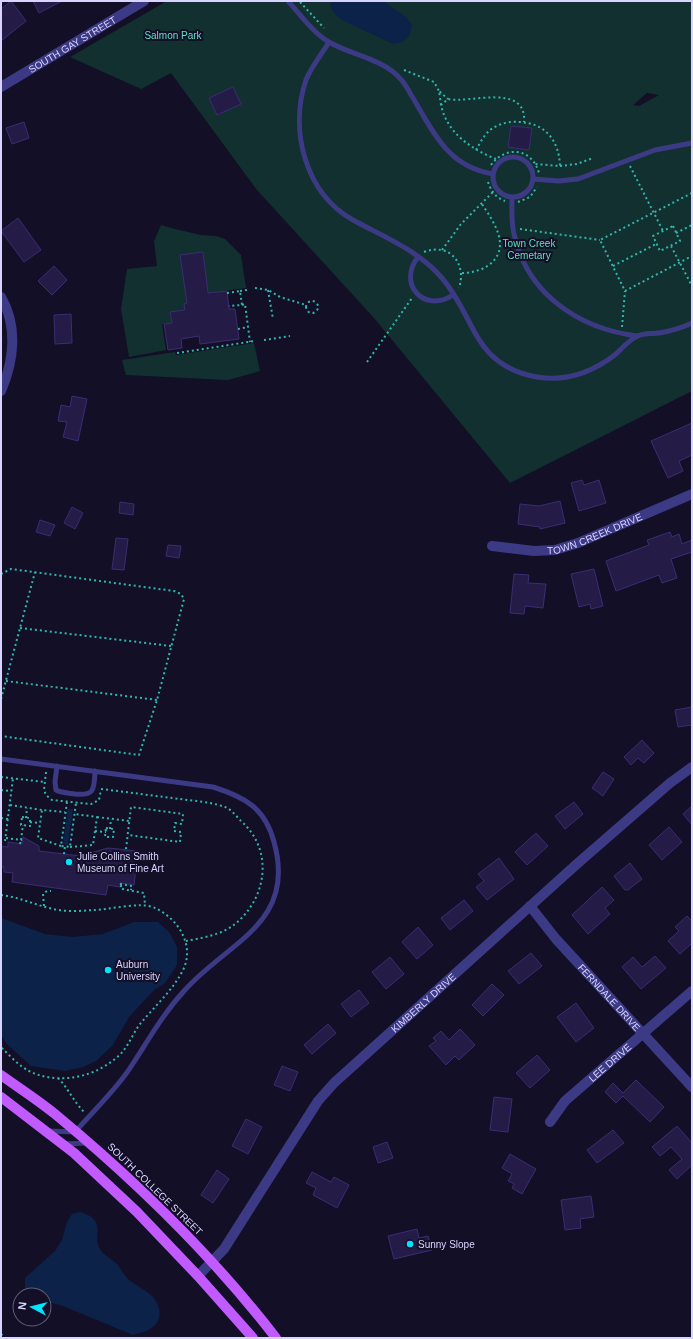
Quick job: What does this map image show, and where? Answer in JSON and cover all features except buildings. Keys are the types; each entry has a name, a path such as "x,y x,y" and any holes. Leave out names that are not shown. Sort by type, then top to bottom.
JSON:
{"main road":[{"name":"SOUTH COLLEGE STREET","path":"1,1075 88,1143 185,1232 259,1316 276,1338"},
{"path":"1,1097 62,1144 137,1212 198,1276 253,1338"}],"street":[{"name":"SOUTH GAY STREET","path":"1,87 144,1"},
{"path":"1,297 8,308 12,332 12,356 1,391"},
{"name":"TOWN CREEK DRIVE","path":"492,546 534,551 555,550 578,543 692,494"},
{"name":"KIMBERLY DRIVE","path":"198,1276 224,1249 318,1101 334,1083 530,906 670,783 692,767"},
{"name":"FERNDALE DRIVE","path":"530,906 556,939 692,1087"},
{"name":"LEE DRIVE","path":"550,1122 565,1101 692,990"}],"lane":[{"path":"288,1 329,42 379,63 392,71 403,81 438,140 449,154 474,169 493,174"},
{"path":"329,42 307,79 301,102 299,130 309,172 329,201 340,211 418,257 442,278 472,330 487,352 506,366 522,374 553,379 571,377 590,371 610,358 638,336"},
{"path":"533,179 558,181 578,179 655,150 692,143"},
{"path":"518,157 529,164 532,170 533,179 530,189 525,194 512,197 498,191 494,182 493,174 500,161 506,158 518,157"},
{"path":"512,197 513,229 520,255 528,272 539,287 553,301 573,316 592,325 621,334 638,336 661,333 681,328 692,323"},
{"path":"418,257 410,272 410,282 420,297 428,301 437,302 446,300 453,295"},
{"path":"1,759 213,787 229,792 249,802 265,818 272,833 279,858 278,877 274,899 264,917 251,934 197,977 184,990 163,1016 132,1066 75,1132 46,1131"},
{"path":"57,766 54,782 56,790 60,792 85,795 90,793 94,787 95,771"},
{"path":"62,1144 88,1143"}],"path":[{"path":"496,159 476,150 462,140 455,132 443,114 439,91 448,99 456,101 486,96 510,99 519,106 524,113 524,122"},
{"path":"441,105 448,99"},
{"path":"476,150 489,131 498,125 514,121 534,123 549,134 557,149 560,166"},
{"path":"491,165 496,159 510,152 518,152 526,155 535,164 539,175"},
{"path":"535,164 560,166 577,164 593,158"},
{"path":"626,160 663,231"},
{"path":"488,182 493,192 502,200 508,202"},
{"path":"515,203 530,197 537,187"},
{"path":"442,250 461,224 493,192"},
{"path":"513,229 600,240 692,193"},
{"path":"462,273 480,271 490,263 500,244 497,231 482,204"},
{"path":"676,233 692,225"},
{"path":"673,226 680,241 660,251 653,236 663,231 673,226"},
{"path":"600,240 626,291 621,334"},
{"path":"613,266 657,243"},
{"path":"671,246 692,286"},
{"path":"418,257 425,252 442,250 455,258 462,273 459,288 453,295"},
{"path":"626,291 692,256"},
{"path":"255,288 268,290 280,297 306,305"},
{"path":"227,293 247,290"},
{"path":"268,290 272,318"},
{"path":"240,291 242,305"},
{"path":"367,362 397,321 415,291"},
{"path":"310,301 314,301 318,306 318,310 311,314 306,310 306,305 310,301"},
{"path":"229,306 245,304 250,342"},
{"path":"238,329 248,327"},
{"path":"264,340 290,336"},
{"path":"177,353 255,341"},
{"path":"1,574 11,569 35,572 174,591 181,594 184,599 139,755 1,736"},
{"path":"1,699 35,572"},
{"path":"20,628 171,646"},
{"path":"6,681 156,700"},
{"path":"1,777 45,782"},
{"path":"5,841 13,778"},
{"path":"101,789 201,802 227,808 248,827 258,842 262,858 263,878 252,905 234,925 215,934 186,941"},
{"path":"1,790 11,791"},
{"path":"61,846 67,802"},
{"path":"70,847 76,803"},
{"path":"10,805 66,812"},
{"path":"126,849 131,807 183,814 182,824 175,823 174,831 181,832 180,842 128,835"},
{"path":"26,818 28,808"},
{"path":"42,810 38,838 61,846 70,847 93,845 97,817"},
{"path":"75,814 129,821"},
{"path":"20,844 23,825 21,825 22,817 30,818 30,822"},
{"path":"1,818 8,819"},
{"path":"110,829 111,818"},
{"path":"30,822 40,823"},
{"path":"23,825 30,826 30,822"},
{"path":"106,828 110,829 114,829 113,837 105,837 106,828"},
{"path":"95,831 106,832"},
{"path":"6,838 21,840"},
{"path":"64,854 65,846"},
{"path":"131,890 132,886 120,885 122,886 122,889 144,892 145,905"},
{"path":"44,906 43,894 47,891 51,891"},
{"path":"1,895 20,898 55,909 86,910 145,905 154,907 170,916 180,927 186,941 186,956 182,972 139,1026 130,1044 117,1058 101,1069 83,1076 58,1078 28,1071 1,1048"},
{"path":"58,1078 64,1084 70,1095 84,1113"},
{"path":"1,1334 5,1338"}],"green space":[{"name":"Town Creek Cemetary","path":"167,1 692,1 692,391 510,483 374,318 257,190 171,73 141,89 70,57","holes":["647,93 659,95 639,106 633,105"]},
{"path":"161,225 201,235 216,236 225,239 241,255 246,288 208,293 203,252 181,255 187,303 184,304 185,310 170,312 172,323 162,324 166,350 129,357 121,309 127,269 157,266 154,241"},
{"path":"254,343 260,371 228,380 126,375 122,360 175,352 176,355"}],"water":[{"path":"332,1 383,1 407,18 412,25 410,34 403,42 393,44 342,20 333,12 330,5"},
{"path":"68,809 73,809 68,845 63,844"},
{"path":"1,918 45,934 73,937 103,934 134,922 158,922 170,933 177,947 177,965 165,983 154,990 129,1017 113,1045 96,1061 83,1067 65,1071 31,1066 7,1044 1,1035"},
{"path":"80,1212 95,1220 98,1230 97,1242 103,1253 117,1264 128,1279 151,1295 157,1303 160,1312 154,1326 148,1330 133,1335 63,1306 52,1303 52,1287 25,1287 25,1278 55,1251 62,1240 67,1222 72,1214"}],"place":[{"name":"Julie Collins Smith Museum of Fine Art","path":"69,862"},
{"name":"Auburn University","path":"108,970"},
{"name":"Sunny Slope","path":"410,1244"}],"park label":[{"name":"Salmon Park","path":"173,35"}]}
